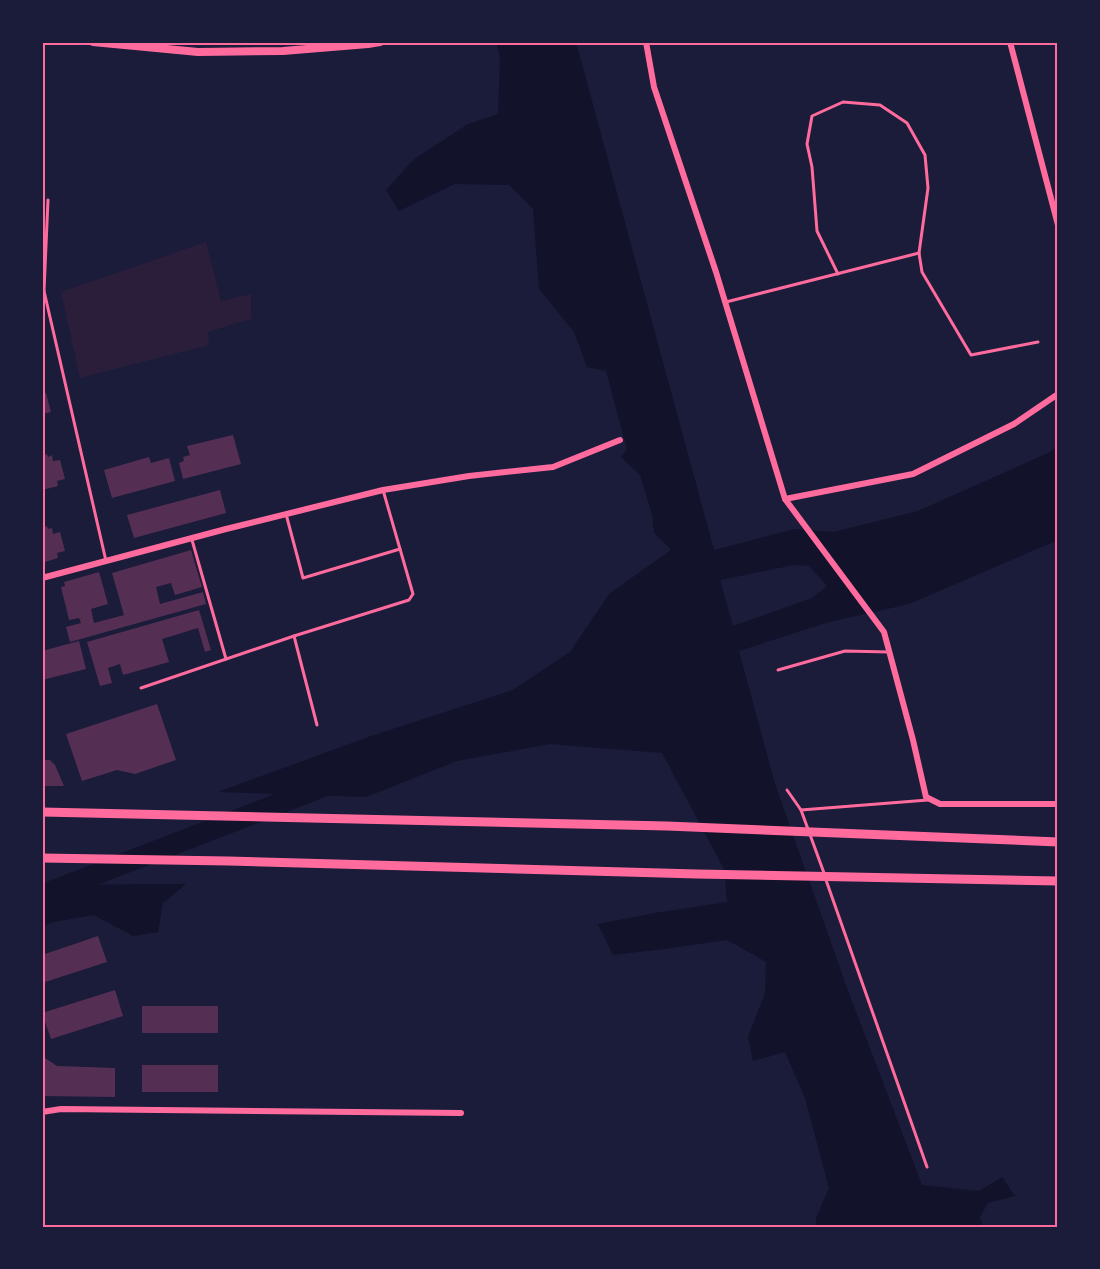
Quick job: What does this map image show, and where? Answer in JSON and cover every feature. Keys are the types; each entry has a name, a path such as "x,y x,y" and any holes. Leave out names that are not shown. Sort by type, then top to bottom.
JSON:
{"main road":[{"path":"93,42 198,52 283,51 380,42"},
{"path":"42,812 667,826 1058,842"},
{"path":"42,858 1058,881"}],"street":[{"path":"646,42 654,87 726,302 785,499 884,632 926,796 940,804 1058,804"},
{"path":"1011,42 1058,225"},
{"path":"785,499 913,474 1014,424 1058,394"},
{"path":"42,578 383,490 469,476 553,467 620,440"},
{"path":"42,1112 61,1109 462,1113"}],"lane":[{"path":"838,274 817,231 812,167 807,144 812,116 843,102 880,105 907,123 925,155 927,188 919,253 922,272 971,355 1038,342"},
{"path":"48,200 43,291 106,561"},
{"path":"726,302 919,253"},
{"path":"141,688 294,636 410,600 413,594 383,490"},
{"path":"286,514 303,578 400,549"},
{"path":"192,538 226,659"},
{"path":"294,636 317,725"},
{"path":"777,670 845,651 889,652"},
{"path":"787,790 801,810 855,957 927,1167"},
{"path":"801,810 932,800"}],"shaded area":[{"path":"496,42 576,42 714,550 794,529 833,532 918,511 1048,453 1058,446 1058,540 909,604 829,622 739,651 775,784 847,988 922,1185 979,1191 1002,1177 1015,1196 988,1203 980,1217 983,1227 816,1227 816,1218 829,1188 805,1098 785,1052 753,1061 748,1037 765,993 766,962 727,940 613,955 598,924 727,902 724,869 662,753 550,744 457,761 366,797 218,792 371,736 513,690 570,652 609,594 671,550 654,533 652,514 640,475 621,457 627,449 606,371 587,367 574,332 539,289 533,209 509,185 455,184 399,211 386,190 413,160 468,124 498,114 500,57","holes":["794,565 809,566 827,586 812,598 733,626 720,580"]},
{"path":"206,242 221,301 251,294 251,319 208,332 209,345 80,378 61,292"},
{"path":"186,884 163,903 158,932 133,936 94,915 42,926 42,885"}],"building":[{"path":"46,393 51,412 43,414 45,419 42,420 42,394"},
{"path":"233,435 241,464 183,479 179,463 184,461 183,457 190,455 187,446"},
{"path":"47,454 48,457 52,455 53,461 60,460 65,479 57,481 58,486 42,490 42,456"},
{"path":"149,457 151,463 169,458 175,481 112,498 104,470"},
{"path":"220,490 226,513 134,538 127,515"},
{"path":"47,526 48,529 52,528 53,534 60,532 65,551 57,553 58,558 42,563 42,528"},
{"path":"191,550 202,587 175,595 171,583 156,587 160,604 203,592 206,604 70,642 66,627 81,623 79,618 69,620 61,587 65,586 64,582 99,572 108,604 91,609 94,623 124,615 112,573"},
{"path":"199,610 211,650 205,652 198,628 162,639 169,662 123,675 120,664 108,668 112,683 100,686 87,642"},
{"path":"79,641 86,669 42,680 42,651"},
{"path":"157,704 176,760 135,774 117,770 82,781 66,734"},
{"path":"42,760 50,760 55,765 64,786 42,786"},
{"path":"98,936 107,962 42,983 42,955"},
{"path":"115,990 123,1016 51,1039 42,1013"},
{"path":"142,1006 218,1006 218,1033 142,1033"},
{"path":"42,1056 57,1066 115,1068 115,1097 42,1096"},
{"path":"142,1065 218,1065 218,1092 142,1092"}],"waterway":[{"path":"42,895 327,785"}]}
